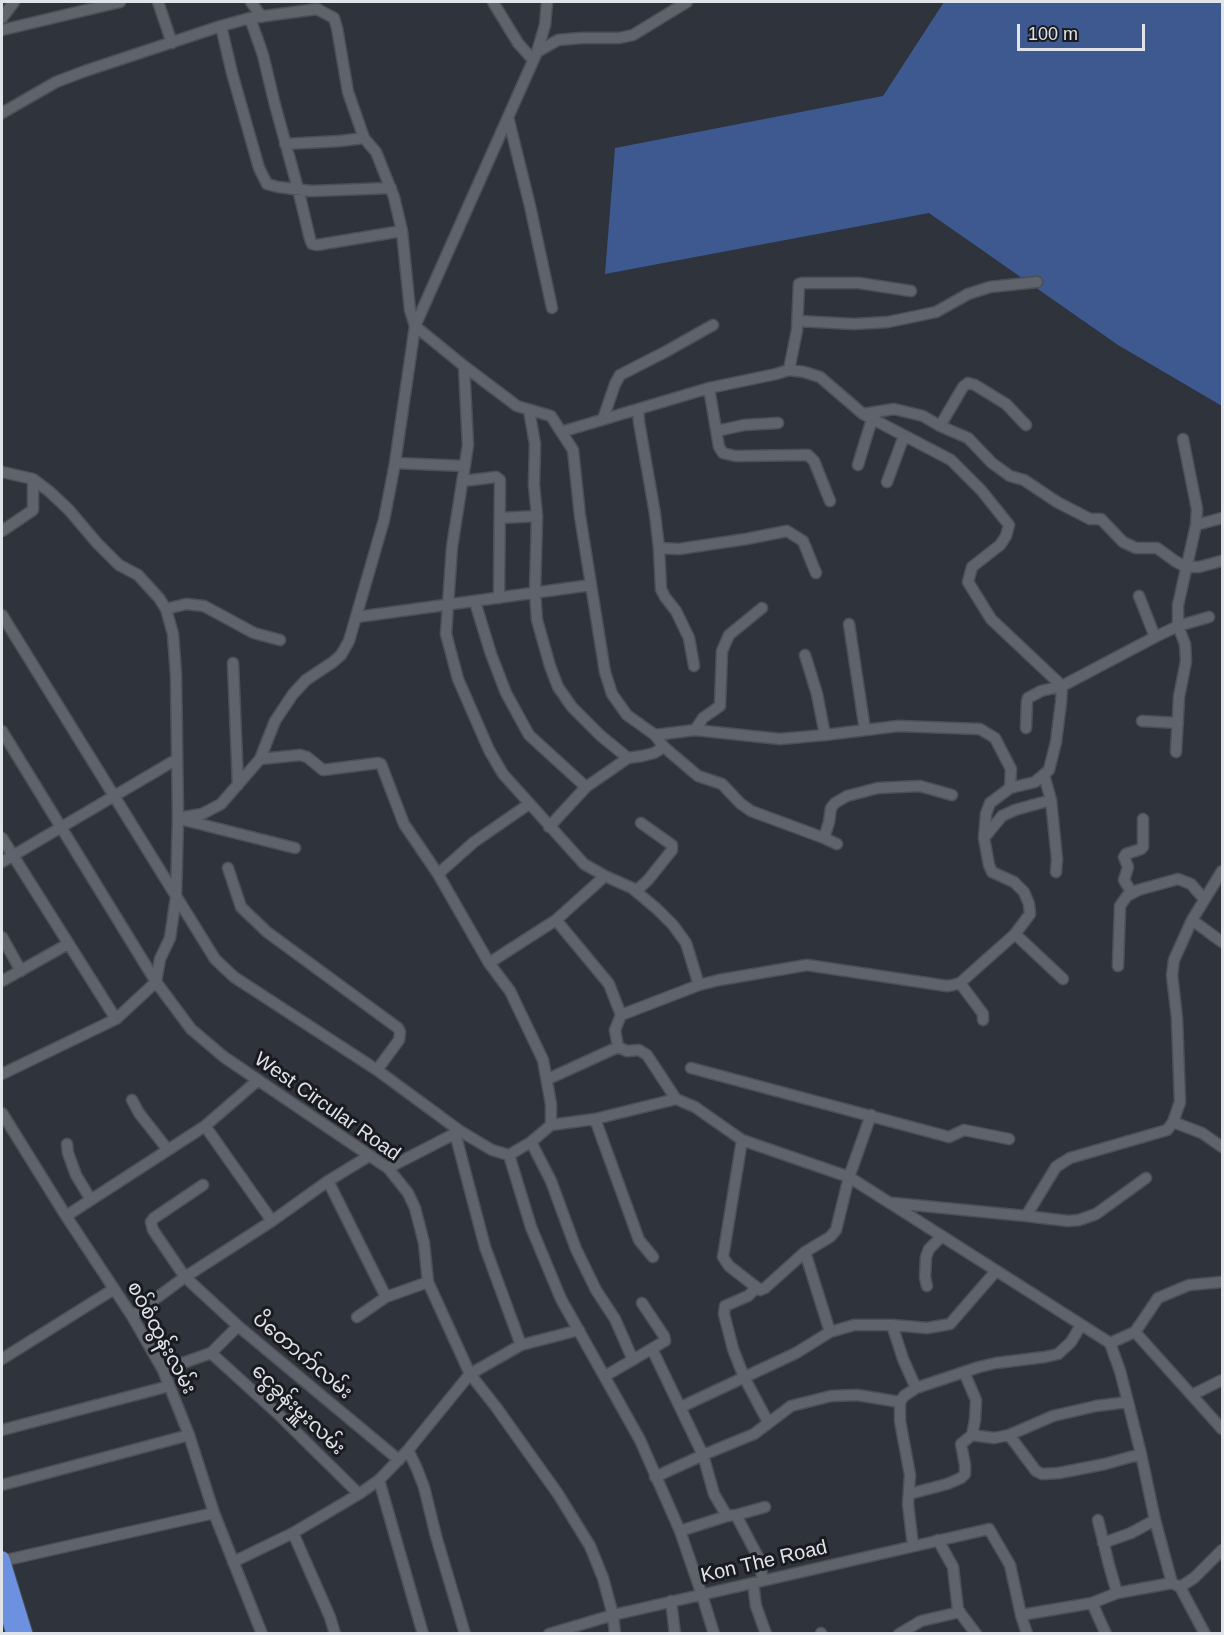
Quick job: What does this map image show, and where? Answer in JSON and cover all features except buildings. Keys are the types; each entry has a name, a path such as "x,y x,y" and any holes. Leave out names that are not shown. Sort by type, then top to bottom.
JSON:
{"highway":[{"path":"2,1560 25,1634"},
{"path":"2,1594 14,1634"}],"street":[{"path":"2,18 14,2"},
{"path":"2,30 120,2"},
{"path":"158,2 172,43"},
{"path":"251,2 262,17"},
{"path":"493,2 518,43 535,56"},
{"path":"540,2 544,25"},
{"path":"178,818 202,814 220,804 260,759 275,721 293,694 306,680 341,655 349,641 384,520 396,463 415,326 535,56 544,25 547,2"},
{"path":"535,56 558,40 619,38 633,35 687,2"},
{"path":"2,112 57,82 85,71 221,26 250,18 317,9 334,18 348,92 364,138 376,152 391,188 402,231 410,310 415,326 517,406 551,416 573,450 591,585 605,672 612,693 627,715 655,735 664,747 698,776 722,784 740,804 751,811 837,844"},
{"path":"250,18 263,55 312,244 402,231"},
{"path":"221,26 232,73 260,168 267,184 311,191 391,188"},
{"path":"508,117 552,308"},
{"path":"285,144 364,138"},
{"path":"798,321 854,324 888,322 936,312 968,294 990,287 1037,282"},
{"path":"789,370 798,321 799,284 859,283 911,291"},
{"path":"603,419 620,375 713,325"},
{"path":"464,366 468,445 452,547 446,634 458,679 502,774 584,864 636,891 673,925 686,943 699,985"},
{"path":"561,432 709,388 789,370 820,377 867,416 951,460 1004,517 1008,525 1006,536 1000,545 972,567 968,582 991,619 1062,686"},
{"path":"940,426 963,387 968,383 1006,404 1026,425"},
{"path":"709,388 719,447 723,453 728,455 808,455 814,462 830,501"},
{"path":"867,416 894,408 923,416 968,438 992,463 1010,476 1024,480 1057,502 1090,519 1101,519 1123,542 1136,548 1157,548 1186,567 1199,567 1221,561"},
{"path":"638,409 655,514 661,589 676,611 689,638 694,666"},
{"path":"529,410 535,444 534,485 537,516 534,592 537,620 550,666 558,687 572,707 601,736 628,758"},
{"path":"858,465 867,416"},
{"path":"717,430 744,425 778,423"},
{"path":"887,482 904,436"},
{"path":"1176,752 1179,697 1185,661 1185,644 1178,626 1178,606 1196,525 1197,509 1183,439"},
{"path":"396,463 465,466"},
{"path":"2,472 33,479 69,510 119,565 138,575 166,609 173,634 176,675 178,818 177,897 170,938 160,959 156,982 116,1019 2,1074"},
{"path":"463,481 496,477 500,480 499,598"},
{"path":"2,531 33,510 33,479"},
{"path":"500,518 537,516"},
{"path":"1196,525 1222,518"},
{"path":"659,548 679,549 787,531 803,541 816,573"},
{"path":"357,617 591,585"},
{"path":"1139,596 1155,637"},
{"path":"475,602 506,693 529,735 586,787"},
{"path":"166,609 186,604 204,606 254,633 280,640"},
{"path":"695,730 703,718 720,706 722,651 729,635 762,608"},
{"path":"2,615 215,959 234,976 377,1070 457,1132 492,1150 509,1155 531,1142 551,1125 595,1119 676,1099"},
{"path":"1026,728 1028,698 1062,686 1178,626 1209,617"},
{"path":"849,624 865,730"},
{"path":"805,655 817,694 825,735"},
{"path":"232,663 238,785"},
{"path":"621,1015 699,985 807,965 947,986 960,983 1015,934 1030,914 1024,892 1014,882 992,872 984,838 986,814 990,803 1010,788 1035,782 1049,770 1056,742 1062,686"},
{"path":"1142,721 1178,723"},
{"path":"655,735 695,730 780,739 898,726 980,729 995,738 1011,769 1010,788"},
{"name":"West Circular Road","path":"2,731 156,982 191,1029 257,1081 388,1168 408,1193 415,1208 424,1243 428,1282 470,1374 558,1494 590,1546 603,1578 613,1615 615,1634"},
{"path":"549,827 586,787 628,758 642,756 664,747"},
{"path":"260,759 300,755 307,757 323,770 381,764 404,825 438,874 489,963 510,991 543,1060 548,1079 551,1125"},
{"path":"2,862 177,759"},
{"path":"1044,775 1051,800 1057,859 1056,872"},
{"path":"824,838 831,808 847,796 878,788 920,786 952,795"},
{"path":"984,838 1002,816 1051,800"},
{"path":"438,874 474,842 529,804"},
{"path":"178,818 295,848"},
{"path":"1132,893 1124,880 1128,867 1124,857 1143,847 1143,819"},
{"path":"636,891 664,862 672,850 672,845 641,823"},
{"path":"2,838 116,1019"},
{"path":"228,867 241,907 267,932 398,1028 399,1040 377,1070"},
{"path":"1026,1216 1056,1167 1062,1163 1070,1158 1167,1130 1173,1122 1180,1102 1177,1018 1172,975 1174,960 1192,920 1221,875"},
{"path":"489,963 556,920 605,876"},
{"path":"1118,966 1120,906 1127,896 1138,890 1178,879 1191,884 1204,899"},
{"path":"556,920 609,984 621,1015 615,1030 618,1047"},
{"path":"1192,920 1222,942"},
{"path":"1015,934 1063,979"},
{"path":"2,937 21,970"},
{"path":"2,981 68,944"},
{"path":"960,983 982,1014 983,1020"},
{"path":"548,1079 618,1047 627,1051 639,1050 647,1054 676,1099 695,1107 742,1140 849,1177 1110,1343 1128,1402 1155,1520 1176,1585 1205,1634"},
{"path":"691,1068 949,1137 964,1130 1009,1139"},
{"path":"66,1216 205,1126 257,1081"},
{"path":"132,1100 139,1113 168,1150"},
{"name":"စဝ်စံထွန်းလမ်း","path":"2,1113 132,1316 162,1370 189,1436 214,1513 262,1634"},
{"path":"742,1140 723,1257 729,1266 760,1290 805,1252 830,1237 836,1230 849,1177 871,1115"},
{"path":"595,1119 639,1240 653,1257"},
{"path":"1173,1122 1202,1133 1222,1147"},
{"path":"205,1126 272,1221"},
{"path":"388,1168 457,1132"},
{"path":"457,1132 485,1247 520,1345"},
{"path":"531,1142 551,1180 576,1250 596,1290 615,1319 633,1360"},
{"path":"67,1144 76,1175 91,1200"},
{"path":"509,1155 531,1227 561,1299 640,1440 680,1531 714,1634"},
{"path":"132,1316 185,1277 369,1156"},
{"path":"890,1203 1068,1221 1079,1220 1096,1214 1146,1178"},
{"path":"328,1181 386,1297"},
{"name":"ပိတောက်လမ်း","path":"203,1185 154,1218 152,1222 153,1230 185,1277 238,1326 399,1460"},
{"path":"927,1286 926,1257 929,1249 942,1236"},
{"path":"805,1252 830,1332"},
{"path":"681,1407 796,1353 830,1332 854,1325 927,1328 950,1324 996,1271"},
{"path":"357,1317 386,1297 428,1282"},
{"path":"1110,1343 1134,1332 1158,1298 1189,1285 1222,1282"},
{"path":"756,1288 747,1296 724,1306 724,1314 733,1349 744,1377 768,1422"},
{"path":"2,1359 114,1289"},
{"path":"605,1376 665,1341 642,1303"},
{"path":"892,1325 903,1359 916,1388"},
{"path":"913,1546 908,1504 910,1475 900,1421 900,1402 904,1396 916,1388 996,1363 1058,1354 1071,1342 1081,1325"},
{"path":"162,1370 211,1353 238,1326"},
{"path":"233,1562 293,1533 379,1480 408,1450 470,1374 520,1345 579,1330"},
{"path":"1134,1332 1222,1429"},
{"path":"652,1349 703,1455 714,1494 731,1515 758,1557 756,1606 766,1634"},
{"name":"ငွေခွန်းမှူးလမ်း","path":"211,1353 278,1413 359,1494"},
{"path":"909,1494 961,1478 965,1474 961,1444 972,1435 975,1400 964,1372"},
{"path":"1192,1395 1222,1380"},
{"path":"2,1430 169,1386"},
{"path":"655,1477 754,1434 791,1406 831,1396 857,1395 900,1402"},
{"path":"972,1435 994,1437 1008,1435 1053,1416 1095,1406 1128,1402"},
{"path":"1008,1435 1036,1471 1042,1474 1105,1464 1141,1454"},
{"path":"2,1485 189,1436"},
{"path":"408,1450 424,1487 465,1634"},
{"path":"379,1480 423,1634"},
{"path":"680,1531 765,1507"},
{"path":"2,1560 214,1513"},
{"path":"1098,1520 1117,1593"},
{"path":"1103,1543 1131,1533 1155,1520"},
{"name":"Kon The Road","path":"549,1633 670,1601 989,1529 1010,1566 1021,1615"},
{"path":"293,1533 330,1617 335,1634"},
{"path":"938,1540 954,1567 958,1610 976,1634"},
{"path":"1027,1634 1021,1615 1092,1603 1117,1593 1176,1585 1194,1578 1222,1550"},
{"path":"670,1601 675,1634"},
{"path":"1092,1603 1105,1633"},
{"path":"899,1634 921,1621 960,1612"}],"shaded area":[{"path":"944,2 1222,2 1222,406 1118,345 929,213 605,274 615,148 883,96"}]}
